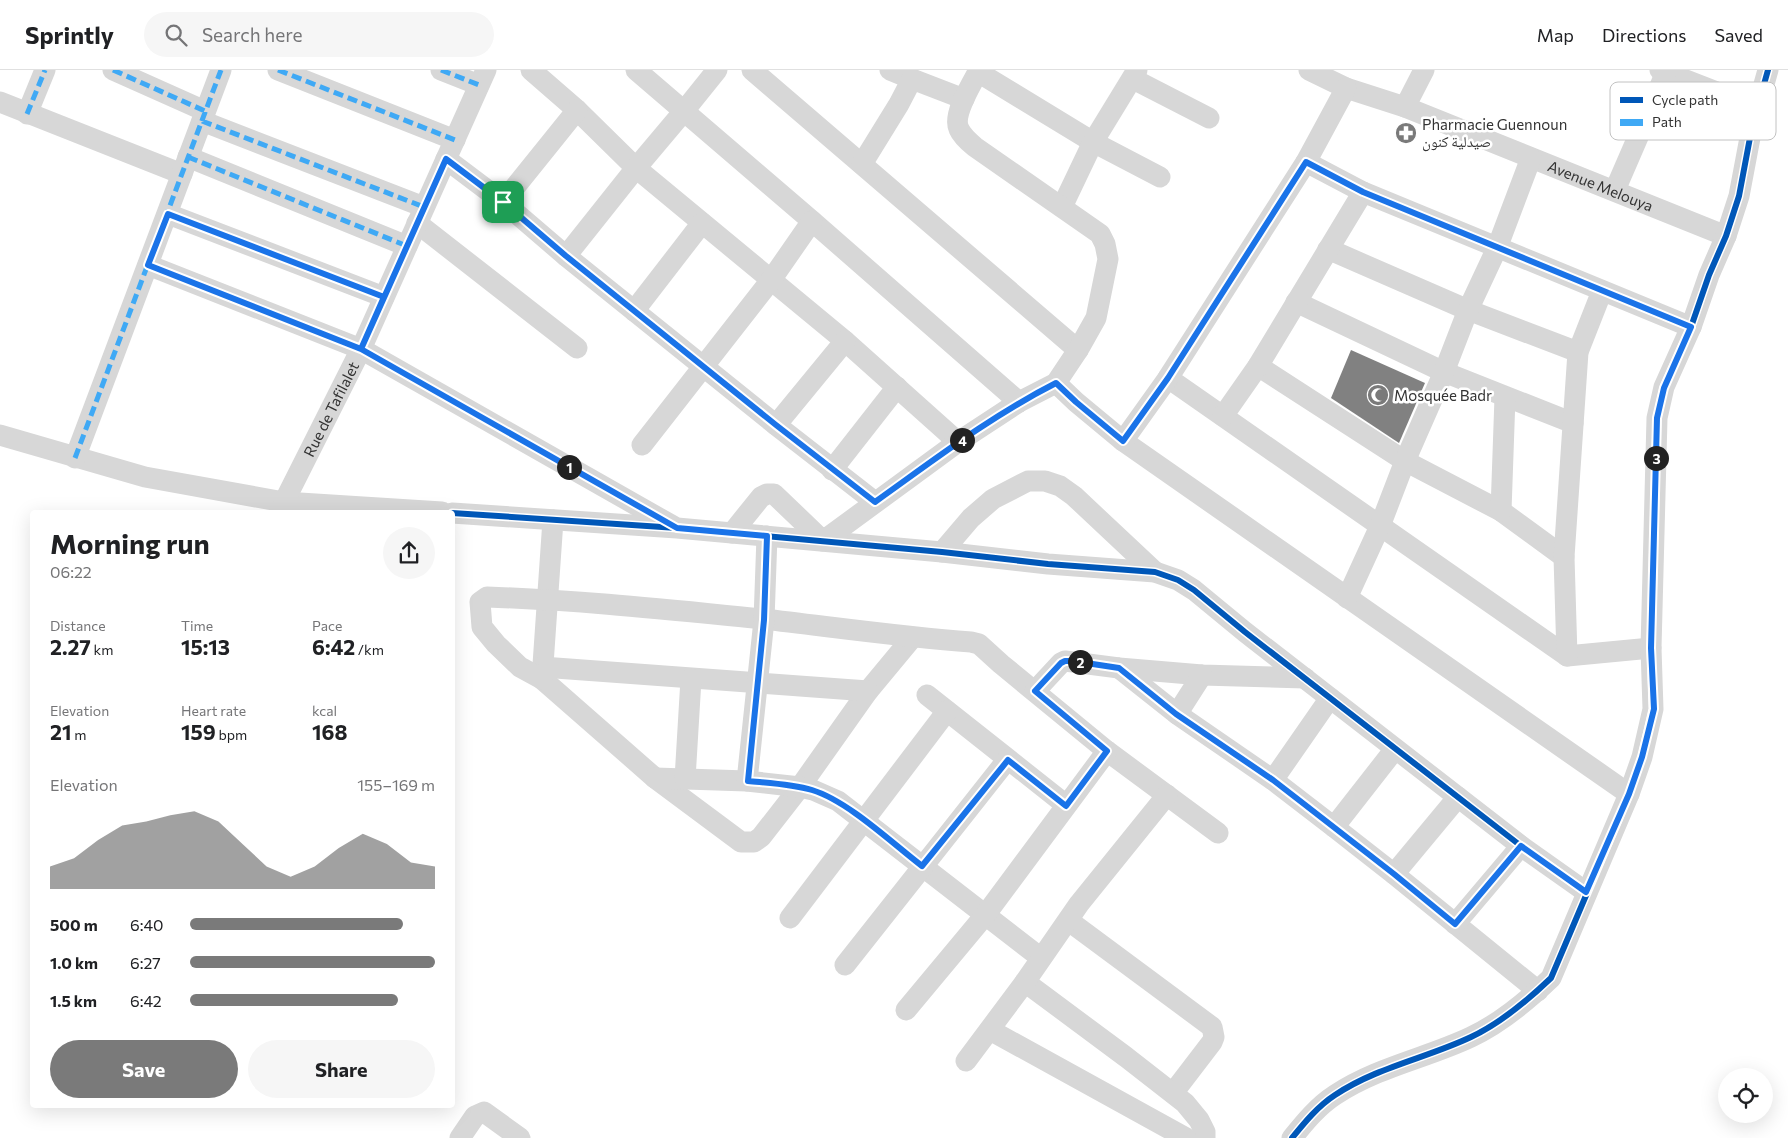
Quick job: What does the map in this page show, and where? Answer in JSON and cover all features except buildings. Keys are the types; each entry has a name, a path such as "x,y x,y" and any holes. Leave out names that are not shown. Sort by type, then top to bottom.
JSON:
{"street":[{"path":"28,114 45,70"},
{"path":"113,70 204,116 421,215 577,348"},
{"path":"75,458 222,70"},
{"path":"278,70 450,149 503,202 566,256 832,470 875,502"},
{"path":"441,70 483,77"},
{"path":"531,70 577,110 636,168 845,341 958,442"},
{"path":"636,70 1019,402"},
{"path":"566,256 717,70"},
{"path":"752,70 1078,350"},
{"path":"890,70 964,100"},
{"name":"Avenue Melouya","path":"1309,70 1346,88 1405,107 1726,236"},
{"path":"1405,107 1424,70"},
{"path":"824,541 958,442 1019,402 1056,383 1096,318 1108,259 1105,244 1100,234 975,147 963,136 957,123 957,117 978,71 1093,142 1160,177"},
{"path":"1664,71 1692,82"},
{"path":"1062,207 1093,142 1135,75 1208,118"},
{"name":"Rue de Tafilalet","path":"284,502 361,349 483,77"},
{"path":"862,164 912,79"},
{"path":"1123,441 1168,378 1306,162 1346,88"},
{"path":"0,102 28,114 185,165 407,246"},
{"path":"503,202 577,110"},
{"path":"1615,190 1636,140"},
{"path":"1292,1138 1313,1113 1334,1095 1365,1078 1471,1037 1500,1021 1538,991 1551,978 1629,794 1642,757 1654,709 1651,648 1657,418 1664,388 1691,327 1709,275 1726,236 1739,196 1750,140"},
{"path":"1347,598 1380,526 1468,310 1497,248 1531,158"},
{"path":"1306,162 1363,192 1691,327"},
{"path":"1223,416 1258,366 1363,192"},
{"path":"168,214 384,297"},
{"path":"642,445 771,280 812,221"},
{"path":"634,310 702,223"},
{"path":"1328,249 1468,310 1578,352"},
{"path":"148,265 361,349 677,528"},
{"path":"1567,656 1564,557 1578,352 1602,291"},
{"path":"1296,302 1444,372 1573,423"},
{"path":"776,425 845,341"},
{"path":"1258,366 1405,461 1501,511 1564,557"},
{"path":"1168,378 1567,656 1651,648"},
{"path":"1056,383 1123,441 1629,794"},
{"path":"832,470 898,387"},
{"path":"1501,511 1505,397"},
{"path":"0,435 145,477 284,502 410,510"},
{"path":"942,552 971,518 993,499 1028,481 1045,481 1060,486 1074,496 1155,572"},
{"path":"732,533 761,497 767,494 774,494 824,541"},
{"path":"455,513 677,528 942,552 1048,564 1155,572 1178,580 1194,590 1395,749 1521,846 1586,892"},
{"path":"542,673 553,520"},
{"path":"748,781 764,620 767,536"},
{"path":"868,692 691,679 542,673 520,666 496,644 482,627 480,602 487,597 547,599 764,620 979,644 1107,751 1218,833"},
{"path":"542,673 655,778 741,842 754,842 761,837 800,787 868,692 912,638"},
{"path":"1035,691 1065,661 1202,675 1305,678"},
{"path":"1119,668 1176,714 1273,780 1334,827 1538,991"},
{"path":"1176,714 1202,675"},
{"path":"685,779 691,679"},
{"path":"927,695 1066,806"},
{"path":"1273,780 1330,698"},
{"path":"790,918 947,711"},
{"path":"1334,827 1395,749"},
{"path":"906,1010 986,914 1107,751"},
{"path":"845,965 1008,760"},
{"path":"655,778 748,781 800,787 813,790 838,801 1041,958"},
{"path":"966,1061 1069,921 1079,904 1167,795"},
{"path":"1394,874 1458,797"},
{"path":"1455,924 1521,846"},
{"path":"1069,921 1212,1027 1214,1037 1212,1042 1173,1093"},
{"path":"1025,982 1185,1103 1199,1120 1205,1132 1205,1138"},
{"path":"990,1030 1186,1138"},
{"path":"460,1138 475,1116 484,1112 520,1138"}],"marked path":[{"path":"27,114 45,70"},
{"path":"113,70 205,111"},
{"path":"75,458 221,70"},
{"path":"278,70 455,140"},
{"path":"441,70 479,85"},
{"path":"202,121 424,207"},
{"path":"188,157 407,246"},
{"path":"168,214 384,297"}],"cycle path":[{"path":"1765,82 1768,70"},
{"path":"1292,1138 1317,1109 1351,1085 1471,1037 1513,1011 1551,978 1629,794 1642,757 1653,709 1651,648 1657,418 1664,387 1691,327 1709,275 1726,236 1739,196 1750,140"},
{"path":"455,513 677,528 942,552 1048,564 1155,572 1178,580 1194,590 1245,632 1521,846 1586,892"}],"place":[{"name":"Pharmacie Guennoun صيدلية كنون","path":"1406,133"},
{"name":"Mosquée Badr","path":"1378,395"}],"route":[{"path":"503,202 446,159 361,349 148,265 168,214 384,297 361,349 677,528 767,536 764,620 748,781 800,787 813,790 838,801 922,866 1008,760 1066,806 1107,751 1035,691 1061,663 1073,661 1119,668 1176,714 1273,780 1455,924 1521,846 1586,892 1629,794 1642,757 1654,709 1651,648 1657,418 1664,388 1691,327 1363,192 1306,162 1168,378 1123,441 1056,383 1019,402 958,442 875,502 832,470 566,256 503,202"}]}
